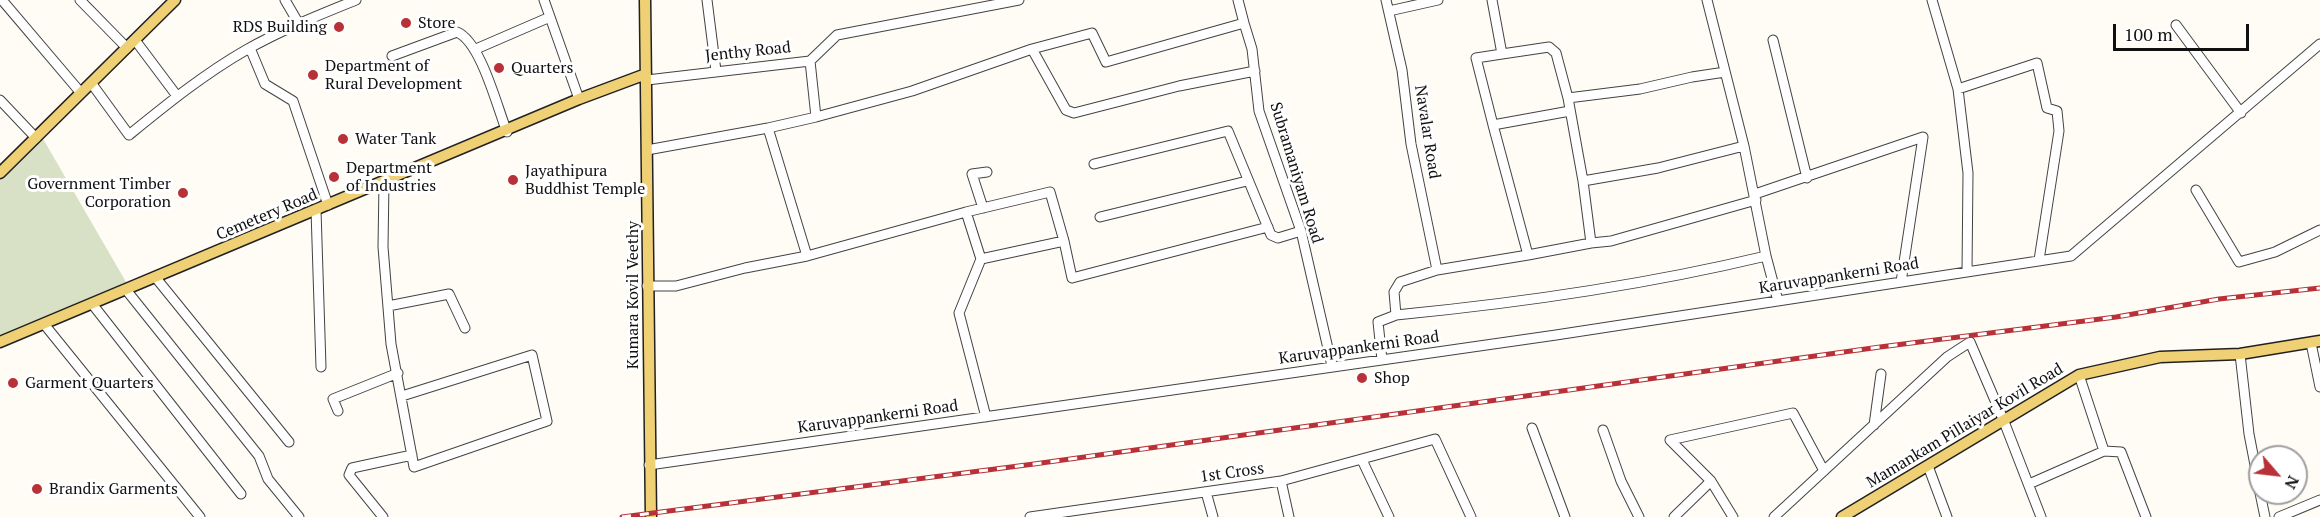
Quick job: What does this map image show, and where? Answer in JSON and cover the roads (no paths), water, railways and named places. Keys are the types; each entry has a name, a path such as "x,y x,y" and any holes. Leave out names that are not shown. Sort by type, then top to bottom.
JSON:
{"main road":[{"path":"0,173 175,0"},
{"name":"Kumara Kovil Veethy","path":"645,0 651,517"},
{"name":"Cemetery Road","path":"0,342 507,132 579,99 646,77"},
{"name":"Mamankam Pillaiyar Kovil Road","path":"1842,517 2079,375 2160,357 2240,354 2315,342"}],"street":[{"path":"2,0 81,93"},
{"path":"80,0 131,44 177,96"},
{"path":"285,0 299,24"},
{"path":"92,84 129,135 177,96 250,48 356,0"},
{"path":"544,0 579,99"},
{"path":"707,0 716,71"},
{"name":"Jenthy Road","path":"646,77 810,61 837,35 1019,0"},
{"name":"Subramaniyam Road","path":"1238,0 1252,49 1259,111 1301,231 1332,366"},
{"name":"Navalar Road","path":"1386,0 1402,70 1411,144 1437,270"},
{"path":"1389,11 1438,0"},
{"path":"1492,0 1502,54"},
{"path":"1707,0 1756,197 1766,256 1778,302"},
{"path":"1932,0 1958,89 1968,173 1967,271"},
{"path":"476,49 550,17"},
{"path":"647,150 816,117 912,91 1032,49 1092,33 1106,62 1244,23"},
{"path":"2176,25 2241,113 2320,44"},
{"path":"392,56 457,32 467,36 476,49 507,132"},
{"path":"1773,40 1807,178"},
{"path":"1528,255 1476,58 1549,47 1556,53 1568,98 1583,181 1591,243"},
{"path":"250,48 265,84 293,101 328,205"},
{"path":"1032,49 1066,110 1074,113 1179,86 1254,71"},
{"path":"810,61 816,117"},
{"path":"1958,89 2037,63 2047,108 2057,111 2058,131 2039,260"},
{"path":"1568,98 1640,89 1692,76 1725,72"},
{"path":"0,100 36,138"},
{"path":"1493,125 1570,111"},
{"name":"Karuvappankerni Road","path":"649,465 1778,302 2072,256 2241,113"},
{"path":"768,128 807,256"},
{"path":"1094,164 1228,131 1271,235 1278,238 1301,231"},
{"path":"1396,315 1394,292 1400,282 1437,270 1611,241 1756,197 1841,163 1923,137 1901,282"},
{"path":"1583,181 1658,168 1744,146"},
{"path":"983,208 972,174 987,172"},
{"path":"1100,217 1248,181"},
{"path":"384,182 383,248 391,344 414,467 547,421 532,355 402,396"},
{"path":"2196,190 2239,262 2275,252 2320,230"},
{"path":"647,286 676,286 745,268 807,256 966,212 1050,192 1072,278 1268,227"},
{"path":"316,210 321,367"},
{"path":"966,212 981,259 958,313 986,417"},
{"path":"981,259 1064,241"},
{"path":"1382,360 1378,322 1396,315 1461,309 1678,275 1766,256"},
{"path":"156,278 289,442"},
{"path":"127,291 259,456 268,479 299,517"},
{"path":"388,306 449,294 465,328"},
{"path":"93,304 242,494"},
{"path":"44,324 200,517"},
{"path":"1774,517 1947,357 1970,342 2030,484 2041,517"},
{"path":"2315,342 2320,387"},
{"path":"2240,354 2251,445"},
{"path":"338,411 333,399 398,373"},
{"path":"1874,425 1881,374"},
{"path":"2079,375 2104,451"},
{"path":"1732,517 1711,481 1671,440 1793,413 1824,471"},
{"path":"1532,428 1565,517"},
{"path":"1603,430 1621,481 1639,517"},
{"name":"1st Cross","path":"1030,517 1281,481 1435,440 1471,517"},
{"path":"2030,484 2104,451 2121,452 2146,517"},
{"path":"383,517 349,475 352,468 412,455"},
{"path":"1362,460 1389,517"},
{"path":"1928,466 1947,517"},
{"path":"1281,481 1289,517"},
{"path":"1674,517 1711,481"},
{"path":"1206,492 1213,517"},
{"path":"2279,517 2320,500"}],"railway":[{"path":"622,517 1034,464 1880,347 2116,317 2219,299 2320,288"}],"place":[{"name":"Store","path":"406,23"},
{"name":"RDS Building","path":"339,27"},
{"name":"Quarters","path":"499,68"},
{"name":"Department of Rural Development","path":"313,75"},
{"name":"Water Tank","path":"343,139"},
{"name":"Department of Industries","path":"334,177"},
{"name":"Jayathipura Buddhist Temple","path":"513,180"},
{"name":"Government Timber Corporation","path":"183,193"},
{"name":"Shop","path":"1362,378"},
{"name":"Garment Quarters","path":"13,383"},
{"name":"Brandix Garments","path":"37,489"}]}
